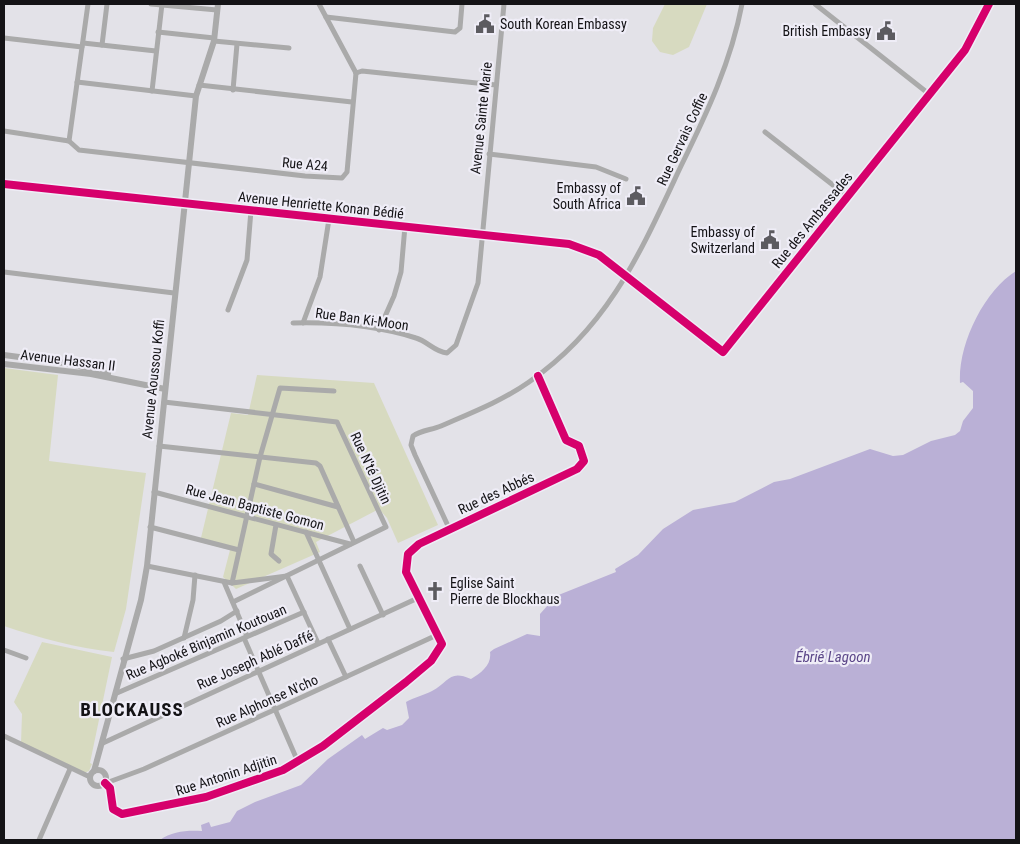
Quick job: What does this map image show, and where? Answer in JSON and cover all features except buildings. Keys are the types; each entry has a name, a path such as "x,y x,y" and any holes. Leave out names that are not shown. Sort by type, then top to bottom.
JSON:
{"street":[{"path":"69,141 88,4"},
{"path":"102,45 107,4"},
{"path":"151,4 218,7"},
{"path":"152,91 161,4"},
{"path":"319,4 356,73 362,71 496,85"},
{"path":"326,17 454,32 460,28 462,4"},
{"name":"Avenue Sainte Marie","path":"482,234 504,4"},
{"name":"Rue Gervais Coffie","path":"449,528 411,445 413,436 480,409 538,376 580,338 627,277 720,82 734,42 742,4"},
{"path":"815,4 929,94"},
{"name":"Rue des Ambassades","path":"627,277 724,352 965,50 989,4"},
{"name":"Avenue Aoussou Koffi","path":"92,774 100,756 117,693 123,659 141,600 147,566 196,96 214,39 218,7"},
{"path":"158,32 237,44 289,48"},
{"path":"4,38 156,51"},
{"path":"233,90 237,44"},
{"name":"Rue A24","path":"189,162 305,176 342,178 347,172 356,73"},
{"path":"77,82 196,96"},
{"path":"199,86 352,102"},
{"path":"4,131 69,141 79,150 189,162"},
{"path":"765,132 847,196"},
{"path":"489,154 596,167 626,179"},
{"name":"Avenue Henriette Konan Bédié","path":"4,184 569,244 599,255 627,277"},
{"path":"228,310 247,260 251,210"},
{"path":"303,323 320,277 329,219"},
{"path":"380,330 394,296 401,272 404,226"},
{"name":"Rue Ban Ki-Moon","path":"293,323 380,330 424,341 440,352 453,350 477,288 482,234"},
{"path":"4,272 174,293"},
{"name":"Avenue Hassan II","path":"4,356 78,365 165,389"},
{"name":"Avenue Hassan II","path":"4,364 128,380"},
{"name":"Rue des Abbés","path":"437,635 406,572 408,554 419,544 449,528 525,494 583,464 584,459 581,450 574,443 566,440 538,376"},
{"path":"232,583 260,457 280,388 334,391"},
{"name":"Rue N'té Djitin","path":"164,402 337,422 386,527 233,602"},
{"path":"159,446 318,464 352,543"},
{"path":"254,484 338,507"},
{"name":"Rue Jean Baptiste Gomon","path":"154,492 352,543"},
{"path":"276,524 271,548 272,554 279,561"},
{"path":"150,527 239,550"},
{"path":"306,532 350,629"},
{"path":"147,566 232,583 287,576 318,643"},
{"path":"360,566 383,615"},
{"path":"184,638 193,600 195,575"},
{"path":"224,582 237,610 274,710 298,762"},
{"name":"Rue Joseph Ablé Daffé","path":"103,743 418,598"},
{"path":"123,659 154,651 221,621 237,610"},
{"name":"Rue Agboké Binjamin Koutouan","path":"117,693 304,612"},
{"name":"Rue Alphonse N'cho","path":"105,783 144,769 437,635"},
{"name":"Rue Antonin Adjitin","path":"105,783 110,788 113,810 122,814 206,797 268,776 298,762 343,732 427,665 442,644 437,635"},
{"path":"328,639 346,677"},
{"path":"4,650 26,658"},
{"path":"4,736 70,769 92,774 102,770 105,772"},
{"path":"92,774 94,785 101,786 105,783 107,777 100,756"},
{"path":"39,840 70,769"}],"green space":[{"path":"665,4 707,4 689,47 673,55 660,52 652,41 653,28"},
{"path":"4,368 58,375 49,461 146,473 126,609 114,652 58,642 4,626"},
{"path":"257,375 374,383 438,525 398,543 387,518 379,509 316,542 320,552 236,589 223,577 230,550 200,542 231,413 248,415"},
{"path":"42,642 112,657 90,763 92,764 89,771 84,773 21,743 22,714 14,702"}],"water":[{"name":"Ébrié Lagoon","path":"1016,271 1016,840 160,840 180,832 202,831 201,825 209,822 211,827 230,822 237,811 255,802 301,785 328,759 362,735 365,739 383,728 387,730 402,725 409,718 406,702 432,691 453,676 464,676 471,679 488,665 490,652 494,649 527,634 540,636 540,614 556,596 616,572 615,569 638,555 663,529 693,510 735,502 774,482 790,479 870,449 893,456 903,455 931,441 955,435 960,431 963,421 973,408 973,391 963,382 960,383 963,352 968,336 975,320 993,291"}],"cycle path":[{"path":"4,184 569,244 599,255 723,352 965,50 989,4"},
{"path":"105,783 110,788 113,809 122,814 206,797 283,770 323,746 431,661 442,644 406,572 408,554 419,544 577,469 584,461 579,446 566,440 538,376"}],"place":[{"name":"South Korean Embassy","path":"485,24"},
{"name":"British Embassy","path":"886,31"},
{"name":"Embassy of South Africa","path":"636,196"},
{"name":"Embassy of Switzerland","path":"770,240"},
{"name":"Eglise Saint Pierre de Blockhaus","path":"435,591"}],"district":[{"name":"BLOCKAUSS","path":"132,709"}]}
